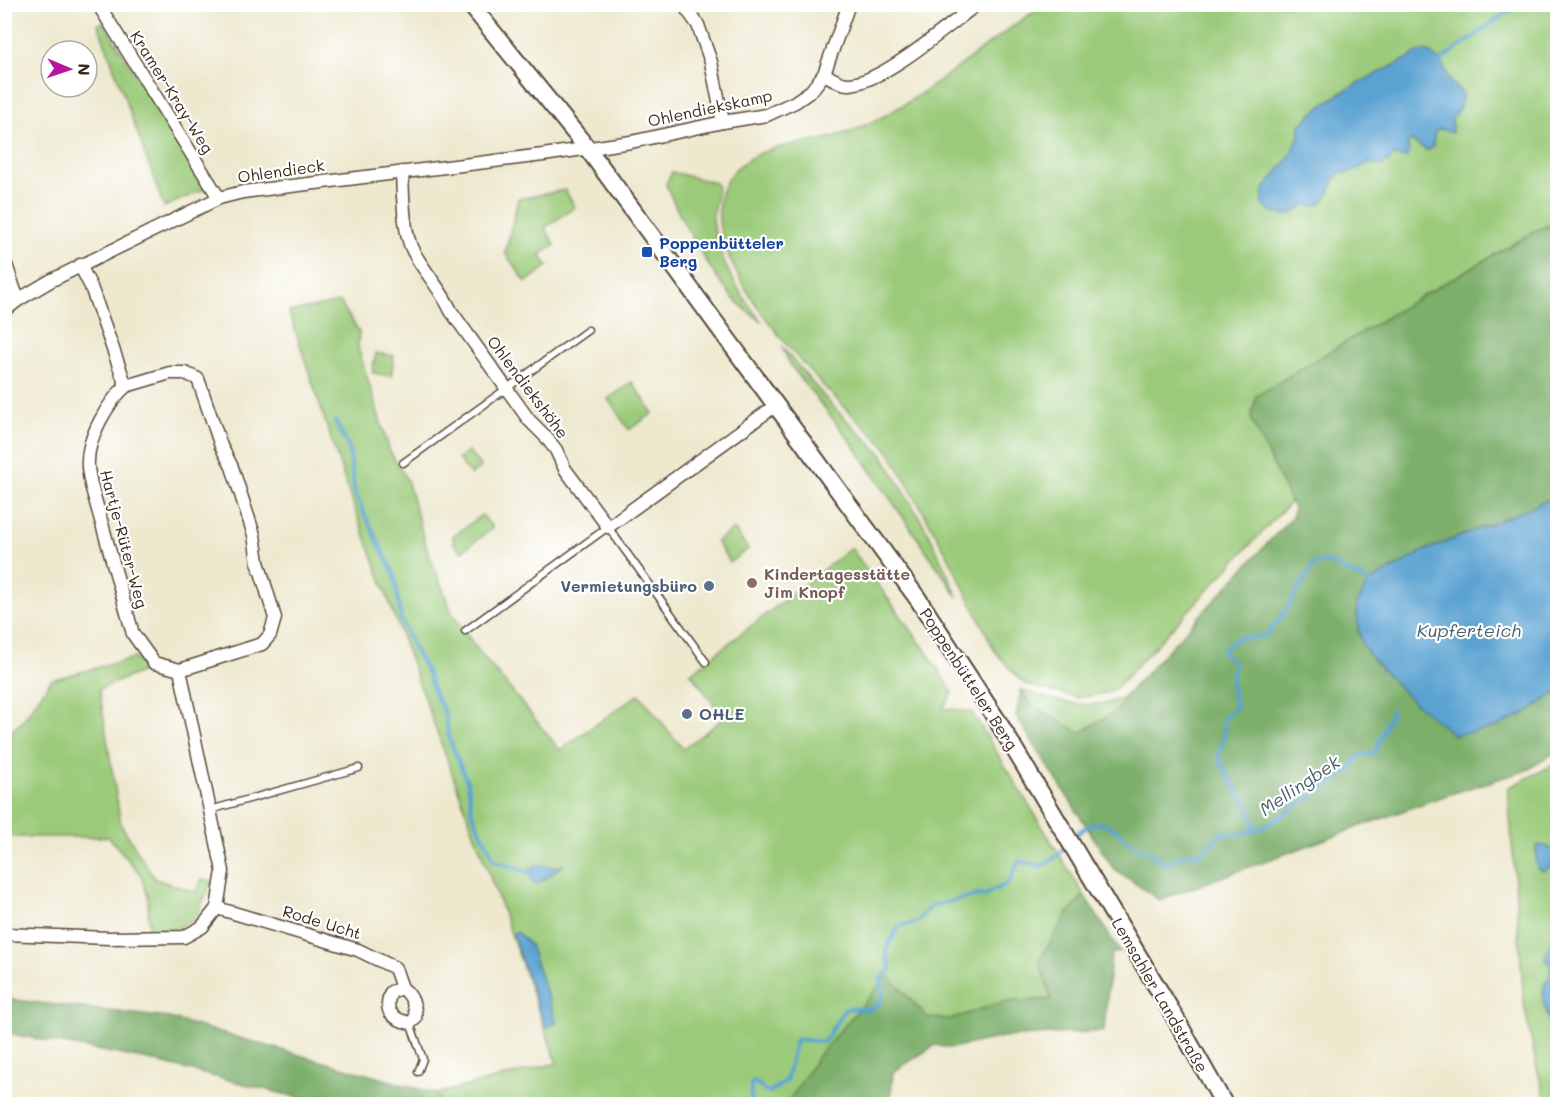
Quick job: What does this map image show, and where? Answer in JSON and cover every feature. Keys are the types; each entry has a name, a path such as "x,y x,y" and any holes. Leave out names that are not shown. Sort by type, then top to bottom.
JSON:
{"main road":[{"name":"Poppenbütteler Berg","path":"470,4 588,149 918,599 997,720 1096,886"},
{"name":"Lemsahler Landstraße","path":"1096,886 1224,1104"}],"street":[{"name":"Kramer-Kray-Weg","path":"98,4 219,198"},
{"path":"683,4 698,25 711,62 723,122"},
{"name":"Ohlendiekskamp","path":"588,149 723,122 767,116 779,111 811,91 824,74 849,4"},
{"path":"824,74 849,84 864,81 893,67 977,4"},
{"name":"Ohlendieck","path":"4,311 18,300 80,265 219,198 243,192 588,149"},
{"name":"Ohlendiekshöhe","path":"402,172 407,234 412,250 443,292 451,311 529,420 556,450 565,470 608,527"},
{"path":"4,259 18,300"},
{"path":"4,934 110,938 184,937 202,927 217,908 223,871 180,670 262,644 270,635 275,618 258,562 254,535 232,467 221,446 198,379 185,373 170,373 126,387 91,287 80,265"},
{"name":"Hartje-Rüter-Weg","path":"126,387 115,396 90,445 87,463 91,485 133,634 154,663 180,670"},
{"path":"608,527 775,406"},
{"name":"Rode Ucht","path":"217,908 358,950 395,968 402,988 409,993 416,1013 415,1019 410,1023"},
{"path":"402,988 391,992 388,1007 391,1015 399,1021 410,1023"}],"lane":[{"path":"403,463 588,330"},
{"path":"465,631 608,527 706,662"},
{"path":"210,810 359,768"},
{"path":"410,1023 423,1059 418,1071"}],"green space":[{"path":"1045,5 1557,5 1557,222 1539,229 1410,303 1251,419 1291,501 1118,686 1110,692 1080,698 1025,684 995,651 948,556 890,453 795,355 763,314 737,273 721,233 720,196 739,166 771,149 844,134 892,112"},
{"path":"103,22 207,188 164,207 98,24"},
{"path":"672,172 716,183 718,191 713,219 723,261 737,287 762,322 733,298 695,243 666,184"},
{"path":"565,190 575,207 545,228 555,245 540,255 548,266 526,282 505,253 518,199"},
{"path":"1557,222 1557,495 1426,550 1369,582 1358,628 1361,640 1369,654 1382,669 1454,735 1493,728 1522,715 1557,692 1557,751 1527,770 1438,798 1159,900 1113,868 1016,716 1021,690 1030,704 1080,733 1118,710 1125,696 1292,517 1294,509 1251,419 1256,396 1410,303 1539,229"},
{"path":"340,302 359,332 358,348 390,452 407,480 427,549 452,613 473,644 560,750 639,694 683,749 724,718 691,673 851,548 927,652 953,693 943,708 972,712 1084,895 1067,915 1051,999 1002,1002 952,1019 928,1018 783,1104 442,1104 436,1094 557,1063 348,490 289,312"},
{"path":"781,346 832,406 882,454 929,534 958,597 852,443 791,366"},
{"path":"376,353 394,356 391,376 372,373"},
{"path":"632,382 653,413 629,430 608,399"},
{"path":"468,451 481,467 471,475 458,459"},
{"path":"482,515 493,528 461,552 454,544 453,536"},
{"path":"734,529 748,549 730,562 716,542"},
{"path":"134,658 150,668 99,689 121,825 155,879 196,892 202,879 212,881 195,919 173,930 149,931 148,896 140,874 109,837 5,837 5,735 21,723 51,680"},
{"path":"1021,690 1059,701 1087,705 1113,701 1125,696 1118,710 1080,733 1030,704"},
{"path":"1557,763 1557,1104 1547,1104 1524,1004 1508,788"},
{"path":"1084,895 1120,952 1111,954 1104,1031 1003,1037 951,1048 935,1045 893,1072 890,1104 783,1104 790,1099 818,1056 888,975 928,1018 952,1019 1002,1002 1051,999 1039,960 1067,915"},
{"path":"5,999 169,1018 436,1094 442,1104 324,1104 149,1060 5,1033"}],"water":[{"path":"1424,51 1431,53 1441,61 1451,83 1463,94 1460,107 1452,118 1452,133 1440,129 1435,132 1433,146 1429,150 1412,141 1408,144 1407,158 1394,156 1382,166 1367,163 1354,171 1340,172 1328,195 1320,204 1305,205 1288,215 1274,213 1262,205 1264,189 1288,159 1300,134 1300,125 1337,95 1415,53"},
{"name":"Kupferteich","path":"1557,495 1557,692 1522,715 1493,728 1454,735 1409,698 1374,661 1363,646 1358,629 1357,604 1369,582 1426,550"},
{"path":"1539,845 1549,847 1557,855 1557,862 1544,871 1538,869 1536,864 1536,847"},
{"path":"536,865 554,867 564,865 539,883 534,884 528,872"},
{"path":"1557,900 1557,1048 1543,1001 1544,984 1550,978 1551,965 1545,955 1553,941"},
{"path":"517,932 530,945 557,1023 545,1028 512,934"}],"waterway":[{"path":"1441,61 1519,4"},
{"path":"335,421 349,448 355,493 394,574 401,619 444,711 449,738 468,784 472,813 495,861 528,872"},
{"path":"1255,830 1249,810 1227,774 1218,754 1225,733 1223,722 1236,708 1231,682 1234,663 1223,652 1223,648 1239,638 1267,635 1284,613 1313,565 1322,562 1331,563 1369,582"},
{"name":"Mellingbek","path":"1072,839 1090,825 1098,823 1106,825 1138,848 1166,864 1182,855 1197,854 1203,851 1222,833 1241,834 1264,827 1350,771 1357,757 1375,752 1392,710"},
{"name":"Mellingbek","path":"751,1104 751,1085 754,1081 770,1092 786,1081 796,1039 824,1042 844,1010 851,1008 870,1010 881,1001 883,986 880,978 890,970 886,951 899,926 917,922 931,906 978,895 985,896 1008,884 1019,861 1042,866 1057,856 1067,844"}],"place":[{"name":"Poppenbütteler Berg","path":"647,252"},
{"name":"Kindertagesstätte Jim Knopf","path":"752,583"},
{"name":"Vermietungsbüro","path":"709,586"},
{"name":"OHLE","path":"687,714"}]}
